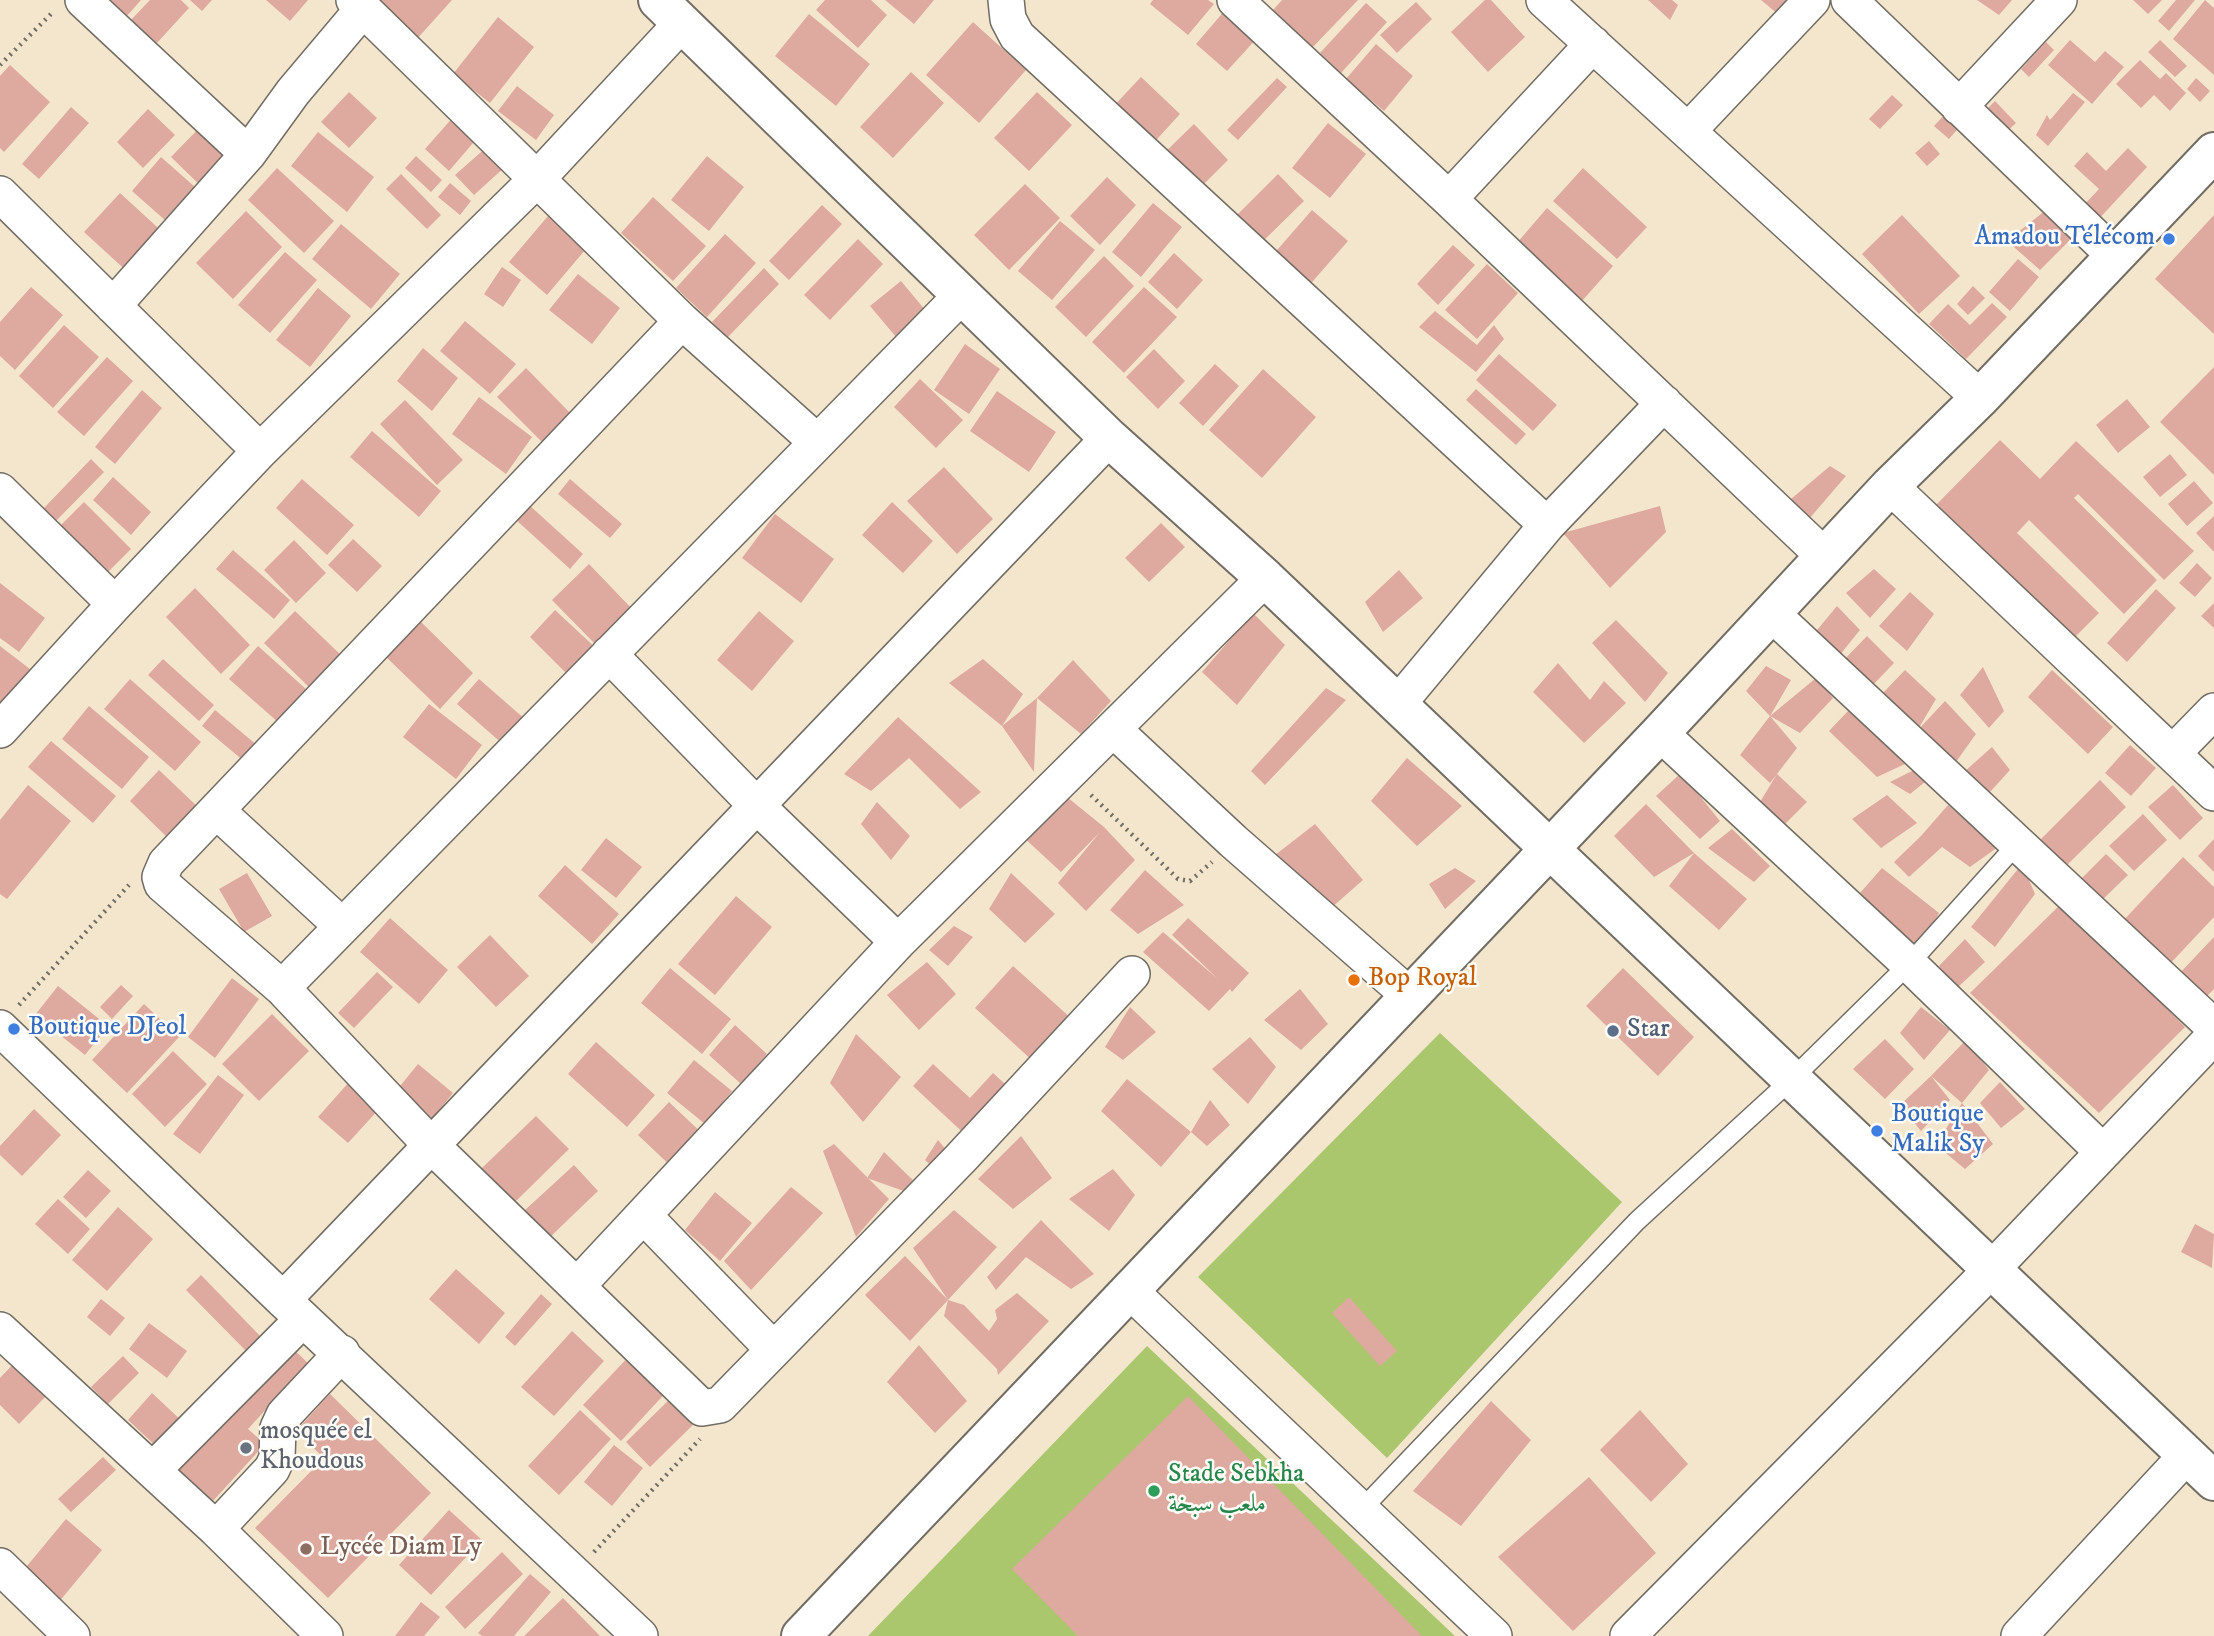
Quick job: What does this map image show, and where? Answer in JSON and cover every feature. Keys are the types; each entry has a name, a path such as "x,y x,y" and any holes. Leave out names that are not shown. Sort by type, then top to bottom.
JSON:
{"street":[{"path":"1006,0 1008,19 1017,36 1547,525"},
{"path":"1235,0 1449,199 1824,556"},
{"path":"1545,0 1980,398"},
{"path":"1688,131 1812,0"},
{"path":"1849,0 2115,256"},
{"path":"1959,107 2059,0"},
{"path":"113,306 248,154 358,4 682,321 817,442"},
{"path":"69,5 248,154"},
{"path":"0,730 260,451 537,178 682,8 962,295 1109,438 1265,578 2201,1468 2019,1636"},
{"path":"1449,199 1593,44"},
{"path":"802,1636 1660,733 1889,486 1980,398 2115,256 2210,165"},
{"path":"0,194 260,451"},
{"path":"282,988 962,295"},
{"path":"682,321 166,863 160,877 167,890 282,988 430,1144 578,1285 697,1404 708,1408 720,1405 960,1159 1132,974"},
{"path":"1398,705 1547,525 1664,403"},
{"path":"153,1471 293,1309 430,1144 1109,438"},
{"path":"1889,486 2214,793"},
{"path":"0,491 115,604"},
{"path":"578,1285 898,942 1265,578"},
{"path":"1772,613 2214,1027"},
{"path":"609,654 757,806 898,942"},
{"path":"2173,754 2214,711"},
{"path":"1114,730 1233,841 1410,996"},
{"path":"1660,733 1909,964 2103,1152"},
{"path":"217,811 342,926"},
{"path":"9,1018 293,1309 640,1636"},
{"path":"1628,1636 1991,1270 2214,1036"},
{"path":"643,1216 773,1349"},
{"path":"1129,1290 1494,1636"},
{"path":"0,1330 216,1529 325,1636"},
{"path":"216,1529 272,1469 277,1458 278,1428 284,1415 342,1353"},
{"path":"0,1566 72,1636"}],"lane":[{"path":"1361,1510 1637,1221 1792,1079 1909,964 2018,843"}],"path":[{"path":"0,65 69,5"},
{"path":"1067,772 1178,879 1183,881 1196,877 1233,841"},
{"path":"9,1018 133,881 160,877"},
{"path":"574,1573 710,1428 708,1408"}],"green space":[{"path":"1440,1033 1622,1202 1387,1458 1198,1277"},
{"name":"Stade Sebkha ملعب سبخة","path":"1147,1346 1455,1636 868,1636"}],"building":[{"path":"108,0 141,0 126,17"},
{"path":"150,0 181,0 189,8 155,45 130,21"},
{"path":"190,0 212,0 202,11"},
{"path":"266,0 308,0 290,21"},
{"path":"373,0 452,0 416,40"},
{"path":"825,0 871,0 887,15 858,48 816,10"},
{"path":"885,0 934,0 914,24"},
{"path":"1153,0 1208,0 1214,4 1188,35 1150,4"},
{"path":"1282,0 1358,0 1312,48 1273,10"},
{"path":"1485,0 1491,0 1525,37 1488,72 1451,32"},
{"path":"1648,0 1672,0 1678,5 1670,20"},
{"path":"1761,0 1791,0 1779,15"},
{"path":"1977,0 2012,0 1999,15"},
{"path":"2133,0 2162,0 2148,14"},
{"path":"2176,0 2195,0 2169,31 2158,21"},
{"path":"2205,0 2214,8 2214,75 2173,39"},
{"path":"1416,2 1432,19 1397,53 1380,35"},
{"path":"1366,3 1387,22 1341,73 1320,53"},
{"path":"1226,9 1258,37 1227,71 1196,44"},
{"path":"809,14 870,64 836,106 775,56"},
{"path":"498,17 534,47 490,103 453,74"},
{"path":"973,22 1026,70 979,123 926,75"},
{"path":"2070,40 2095,62 2105,51 2124,67 2092,104 2048,65"},
{"path":"2160,40 2187,66 2175,77 2148,52"},
{"path":"2046,42 2054,50 2029,77 2021,69"},
{"path":"1376,44 1413,76 1384,111 1346,79"},
{"path":"2140,60 2160,79 2166,73 2186,93 2170,111 2154,95 2141,108 2116,84"},
{"path":"10,65 50,102 4,152 0,148 0,76"},
{"path":"911,72 944,103 893,158 860,127"},
{"path":"1141,77 1180,114 1148,149 1109,111"},
{"path":"1277,78 1287,87 1238,140 1227,130"},
{"path":"2196,78 2210,91 2200,102 2187,89"},
{"path":"517,86 554,115 536,140 498,111"},
{"path":"349,92 377,118 349,148 321,122"},
{"path":"1037,92 1072,125 1029,171 994,138"},
{"path":"2073,93 2085,102 2048,146 2036,135 2047,115 2050,120"},
{"path":"1892,95 1903,105 1880,129 1869,119"},
{"path":"1995,101 2016,123 2004,134 1983,113"},
{"path":"71,107 89,123 39,179 22,164"},
{"path":"148,109 175,135 143,168 117,142"},
{"path":"1947,112 1961,125 1949,139 1934,126"},
{"path":"455,115 479,136 449,171 425,149"},
{"path":"206,121 240,154 205,190 171,157"},
{"path":"1328,123 1366,154 1330,198 1292,168"},
{"path":"1194,124 1228,160 1194,194 1159,158"},
{"path":"318,132 374,177 347,212 291,166"},
{"path":"1929,141 1940,154 1927,166 1915,153"},
{"path":"489,145 507,165 474,195 455,175"},
{"path":"2128,148 2147,167 2097,221 2082,207 2099,189 2074,166 2087,152 2106,171"},
{"path":"416,156 442,180 431,192 405,168"},
{"path":"707,156 744,187 709,231 671,200"},
{"path":"161,157 204,195 175,229 132,191"},
{"path":"277,168 334,221 304,253 248,200"},
{"path":"1583,168 1647,227 1617,259 1553,201"},
{"path":"401,174 441,215 427,229 386,189"},
{"path":"1278,174 1304,201 1257,247 1231,221"},
{"path":"1107,177 1136,205 1100,245 1070,216"},
{"path":"450,183 471,201 460,215 438,197"},
{"path":"1025,184 1060,218 1009,270 974,235"},
{"path":"120,193 168,237 132,276 84,232"},
{"path":"653,197 706,246 673,281 621,233"},
{"path":"1153,203 1182,227 1141,277 1112,252"},
{"path":"822,205 842,224 789,280 769,261"},
{"path":"2051,206 2079,231 2040,270 2007,241"},
{"path":"1547,208 1613,266 1582,301 1516,244"},
{"path":"553,210 591,243 547,295 509,262"},
{"path":"1312,210 1348,241 1306,289 1271,257"},
{"path":"246,211 282,247 233,299 196,263"},
{"path":"1902,215 1960,276 1919,314 1862,254"},
{"path":"2214,215 2214,334 2155,279"},
{"path":"1060,221 1095,250 1052,300 1018,271"},
{"path":"341,224 400,274 371,309 312,259"},
{"path":"725,234 756,263 707,317 676,288"},
{"path":"858,239 883,264 830,320 804,295"},
{"path":"1453,245 1475,265 1438,305 1417,284"},
{"path":"285,252 317,280 270,333 238,305"},
{"path":"1174,253 1203,280 1177,309 1148,282"},
{"path":"1104,256 1134,286 1086,337 1055,307"},
{"path":"2018,259 2039,277 2010,311 1989,292"},
{"path":"1487,264 1518,293 1477,339 1445,310"},
{"path":"502,267 521,280 503,307 484,294"},
{"path":"764,268 779,284 728,337 712,322"},
{"path":"578,274 620,308 592,344 549,310"},
{"path":"901,281 926,311 896,337 870,306"},
{"path":"1973,286 1985,298 1968,315 1957,304"},
{"path":"31,287 63,315 15,370 0,356 0,322"},
{"path":"1144,287 1177,317 1124,373 1092,342"},
{"path":"318,288 351,316 310,367 276,340"},
{"path":"1992,303 2007,317 1966,359 1929,324 1948,304 1970,325"},
{"path":"1435,311 1477,345 1494,325 1504,339 1476,372 1419,327"},
{"path":"465,321 516,364 490,394 440,351"},
{"path":"64,325 99,357 53,408 19,376"},
{"path":"965,344 1000,369 969,414 934,390"},
{"path":"423,348 458,378 432,411 397,381"},
{"path":"1154,349 1185,381 1158,409 1126,377"},
{"path":"1499,354 1557,405 1533,431 1476,380"},
{"path":"107,357 133,381 84,436 57,412"},
{"path":"1215,364 1239,386 1203,426 1179,403"},
{"path":"2214,367 2214,475 2160,422"},
{"path":"526,368 576,419 548,448 497,397"},
{"path":"1263,369 1316,417 1262,478 1209,430"},
{"path":"920,379 963,420 936,448 894,407"},
{"path":"1476,389 1526,434 1516,445 1466,400"},
{"path":"142,390 162,408 115,464 95,447"},
{"path":"997,391 1056,432 1029,472 970,431"},
{"path":"479,397 532,437 506,474 452,434"},
{"path":"2127,399 2150,427 2118,453 2096,425"},
{"path":"405,400 463,460 437,485 380,424"},
{"path":"372,431 441,491 419,517 350,457"},
{"path":"2000,440 2040,479 2076,441 2194,551 2164,580 2078,494 2074,498 2157,580 2124,614 2029,520 2017,533 2099,613 2071,641 1936,505"},
{"path":"2170,454 2187,475 2160,497 2143,477"},
{"path":"91,459 104,472 56,521 44,508"},
{"path":"1830,466 1846,476 1809,519 1791,499"},
{"path":"944,467 993,519 957,554 907,501"},
{"path":"113,477 151,512 131,535 93,500"},
{"path":"302,479 354,525 327,555 276,508"},
{"path":"570,479 622,524 610,538 558,494"},
{"path":"2194,481 2213,503 2187,526 2168,504"},
{"path":"84,502 131,549 107,573 60,526"},
{"path":"892,502 933,541 903,573 862,535"},
{"path":"528,504 583,554 570,569 515,519"},
{"path":"1660,506 1666,532 1610,588 1563,533"},
{"path":"775,514 834,559 801,603 742,558"},
{"path":"2214,516 2214,552 2196,533"},
{"path":"1161,523 1185,547 1149,582 1125,558"},
{"path":"353,539 382,566 357,592 328,565"},
{"path":"294,540 326,573 296,603 264,570"},
{"path":"233,550 290,600 274,619 216,569"},
{"path":"2197,563 2212,578 2195,597 2179,583"},
{"path":"589,564 635,612 598,647 552,600"},
{"path":"1874,569 1896,589 1870,618 1846,593"},
{"path":"1399,570 1423,598 1383,632 1365,602"},
{"path":"0,583 45,618 19,652 0,638"},
{"path":"195,588 250,645 221,674 166,617"},
{"path":"2156,589 2176,608 2127,662 2107,643"},
{"path":"1910,592 1934,614 1907,651 1879,626"},
{"path":"2214,603 2214,628 2201,616"},
{"path":"1837,606 1860,630 1839,656 1813,635"},
{"path":"555,610 598,650 571,678 530,637"},
{"path":"295,611 344,658 313,691 264,643"},
{"path":"759,611 794,641 752,691 717,660"},
{"path":"1253,613 1285,645 1237,705 1202,672"},
{"path":"418,619 473,673 440,709 384,655"},
{"path":"1616,620 1668,673 1645,702 1592,643"},
{"path":"1867,636 1894,663 1871,687 1842,662"},
{"path":"0,646 30,669 3,705 0,702"},
{"path":"258,646 307,690 279,723 229,679"},
{"path":"163,659 214,705 199,721 148,675"},
{"path":"983,659 1023,694 1002,726 949,683"},
{"path":"1073,660 1111,701 1081,734 1037,698"},
{"path":"1558,663 1590,700 1604,681 1626,703 1584,743 1533,692"},
{"path":"1766,666 1791,680 1770,716 1746,691"},
{"path":"1983,667 2004,711 1989,728 1960,695"},
{"path":"1905,670 1936,699 1917,731 1882,694"},
{"path":"2052,670 2113,727 2088,754 2028,697"},
{"path":"1816,678 1833,698 1800,733 1770,716"},
{"path":"130,679 201,742 175,771 104,709"},
{"path":"479,679 526,720 505,746 457,704"},
{"path":"1326,688 1346,700 1265,785 1251,771"},
{"path":"1037,698 1034,772 1002,726"},
{"path":"1945,701 1976,734 1953,766 1917,731"},
{"path":"429,704 482,745 456,779 403,737"},
{"path":"89,706 149,757 122,789 62,739"},
{"path":"215,710 258,746 245,762 202,726"},
{"path":"1849,710 1905,764 1877,777 1829,731"},
{"path":"1770,716 1797,748 1770,783 1740,755"},
{"path":"898,717 981,792 960,809 909,758 871,791 844,774"},
{"path":"51,741 116,796 93,823 28,767"},
{"path":"2130,745 2156,768 2131,796 2105,773"},
{"path":"1992,747 2010,770 1990,792 1964,772"},
{"path":"1407,758 1462,806 1417,846 1371,801"},
{"path":"1916,769 1930,778 1910,794 1890,782"},
{"path":"159,770 200,809 171,841 130,801"},
{"path":"1681,773 1720,821 1700,839 1656,796"},
{"path":"1777,774 1807,802 1785,824 1760,802"},
{"path":"2100,780 2126,807 2065,867 2040,840"},
{"path":"28,785 71,821 7,899 0,894 0,820"},
{"path":"2173,785 2203,818 2180,840 2148,807"},
{"path":"1062,793 1104,827 1135,860 1086,911 1058,883 1100,832 1061,872 1021,835"},
{"path":"1887,795 1917,823 1881,848 1852,819"},
{"path":"877,802 910,836 891,860 861,824"},
{"path":"1646,804 1694,853 1654,877 1614,836"},
{"path":"1948,805 1998,847 1970,867 1942,847 1909,877 1894,862"},
{"path":"2143,814 2167,840 2134,871 2109,846"},
{"path":"1315,824 1363,880 1330,909 1270,859"},
{"path":"1732,829 1770,866 1754,882 1708,848"},
{"path":"606,838 642,867 616,898 581,870"},
{"path":"2214,839 2214,872 2198,856"},
{"path":"1694,853 1747,899 1719,930 1669,886"},
{"path":"2106,854 2128,875 2099,903 2078,882"},
{"path":"2183,857 2214,887 2214,917 2167,967 2121,923"},
{"path":"2022,864 2035,894 1995,947 1971,927"},
{"path":"565,865 619,914 592,944 538,896"},
{"path":"1455,868 1476,881 1445,909 1429,884"},
{"path":"1882,868 1939,913 1920,951 1860,893"},
{"path":"1145,870 1184,905 1138,934 1110,910"},
{"path":"247,873 272,916 244,932 219,889"},
{"path":"1011,873 1055,914 1025,943 989,909"},
{"path":"736,896 772,927 715,995 678,964"},
{"path":"2063,902 2185,1027 2099,1113 1970,993"},
{"path":"390,918 448,970 419,1004 360,952"},
{"path":"1188,918 1249,973 1209,1011 1143,952 1163,932 1218,979 1172,935"},
{"path":"954,926 973,937 948,966 929,950"},
{"path":"490,935 529,976 496,1007 457,967"},
{"path":"2214,937 2214,989 2202,1001 2177,976"},
{"path":"1965,939 1985,962 1957,988 1939,966"},
{"path":"927,962 956,994 919,1030 887,995"},
{"path":"1013,966 1072,1019 1034,1062 975,1008"},
{"path":"670,968 731,1019 702,1054 641,1003"},
{"path":"1623,968 1694,1037 1658,1076 1586,1006"},
{"path":"377,972 393,987 354,1028 338,1013"},
{"path":"232,978 259,999 215,1058 188,1037"},
{"path":"121,985 133,996 112,1019 100,1007"},
{"path":"58,986 108,1026 85,1055 35,1015"},
{"path":"1300,989 1328,1024 1301,1050 1264,1020"},
{"path":"144,1004 179,1037 127,1093 92,1060"},
{"path":"1130,1007 1156,1032 1123,1060 1105,1047"},
{"path":"1921,1007 1950,1030 1924,1060 1900,1033"},
{"path":"272,1014 309,1051 259,1101 222,1064"},
{"path":"735,1025 767,1054 741,1084 709,1055"},
{"path":"856,1034 901,1077 863,1122 830,1083"},
{"path":"1250,1037 1276,1067 1248,1104 1212,1069"},
{"path":"1885,1039 1914,1069 1885,1099 1853,1069"},
{"path":"1966,1040 1989,1070 1962,1103 1931,1076"},
{"path":"596,1042 655,1095 627,1127 568,1074"},
{"path":"173,1051 207,1084 165,1127 132,1094"},
{"path":"694,1060 732,1091 705,1124 667,1093"},
{"path":"418,1064 453,1093 427,1125 392,1096"},
{"path":"933,1064 970,1098 993,1073 1015,1093 972,1141 913,1086"},
{"path":"218,1075 244,1095 200,1154 173,1134"},
{"path":"1931,1076 1950,1100 1921,1131 1900,1105"},
{"path":"1127,1079 1191,1132 1161,1167 1101,1111"},
{"path":"350,1081 380,1108 348,1143 318,1117"},
{"path":"2000,1082 2025,1109 2001,1128 1980,1103"},
{"path":"1210,1100 1230,1125 1207,1146 1191,1132"},
{"path":"669,1102 707,1138 676,1171 638,1135"},
{"path":"1962,1103 1993,1144 1965,1169 1936,1145"},
{"path":"34,1109 61,1135 22,1176 0,1155 0,1146"},
{"path":"536,1116 569,1149 515,1202 482,1168"},
{"path":"1021,1136 1052,1178 1013,1209 978,1179"},
{"path":"938,1140 947,1151 937,1171 925,1160"},
{"path":"834,1144 889,1199 856,1237 823,1151"},
{"path":"884,1152 920,1187 912,1194 867,1178"},
{"path":"574,1165 598,1191 549,1238 524,1211"},
{"path":"1113,1169 1135,1195 1109,1231 1069,1199"},
{"path":"88,1170 111,1191 86,1218 63,1197"},
{"path":"791,1187 823,1213 751,1290 724,1261"},
{"path":"715,1192 752,1223 720,1261 685,1230"},
{"path":"58,1199 90,1229 68,1254 35,1224"},
{"path":"118,1207 153,1239 107,1291 72,1260"},
{"path":"954,1210 997,1247 948,1300 913,1248"},
{"path":"1041,1220 1094,1274 1071,1289 1026,1257 996,1290 987,1277"},
{"path":"2195,1224 2214,1234 2212,1268 2181,1252"},
{"path":"905,1256 948,1300 910,1341 865,1295"},
{"path":"456,1269 505,1313 479,1344 429,1299"},
{"path":"201,1275 265,1341 250,1355 186,1290"},
{"path":"1017,1293 1049,1321 998,1375 997,1369 944,1316 948,1300 964,1305 989,1331 997,1319 995,1310"},
{"path":"541,1294 552,1304 515,1346 505,1337"},
{"path":"1349,1297 1397,1351 1380,1366 1332,1313"},
{"path":"101,1299 125,1318 110,1336 87,1317"},
{"path":"149,1323 187,1351 167,1378 129,1349"},
{"path":"572,1331 604,1361 554,1416 521,1387"},
{"path":"288,1344 308,1363 248,1429 265,1444 213,1501 176,1467"},
{"path":"919,1345 967,1401 935,1433 887,1382"},
{"path":"633,1352 671,1387 621,1441 583,1405"},
{"path":"123,1356 139,1373 108,1404 91,1387"},
{"path":"18,1359 51,1391 19,1424 0,1405 0,1378"},
{"path":"152,1393 183,1422 159,1449 128,1420"},
{"path":"330,1394 431,1493 328,1598 255,1528 324,1458 296,1431"},
{"path":"674,1395 698,1420 650,1467 626,1442"},
{"name":"Stade Sebkha ملعب سبخة","path":"1188,1396 1422,1636 1078,1636 1012,1569"},
{"path":"1491,1401 1531,1440 1461,1526 1413,1491"},
{"path":"580,1410 611,1439 559,1495 528,1466"},
{"path":"1640,1410 1688,1464 1651,1502 1600,1450"},
{"path":"614,1445 643,1468 612,1506 584,1482"},
{"path":"103,1457 116,1470 71,1512 58,1499"},
{"path":"1589,1477 1656,1553 1573,1631 1498,1557"},
{"path":"449,1510 482,1540 431,1595 399,1565"},
{"path":"66,1519 102,1550 58,1603 22,1572"},
{"path":"502,1552 523,1574 465,1629 445,1607"},
{"path":"530,1574 551,1592 514,1636 482,1636 478,1633"},
{"path":"563,1598 600,1636 524,1636"},
{"path":"421,1602 440,1617 424,1636 395,1636"}],"place":[{"name":"Amadou Télécom","path":"2169,239"},
{"name":"Bop Royal","path":"1354,980"},
{"name":"Boutique DJeol","path":"14,1029"},
{"name":"Star","path":"1613,1031"},
{"name":"Boutique Malik Sy","path":"1877,1131"},
{"name":"mosquée el Khoudous","path":"246,1448"},
{"name":"Stade Sebkha ملعب سبخة","path":"1154,1491"},
{"name":"Lycée Diam Ly","path":"306,1549"}]}
